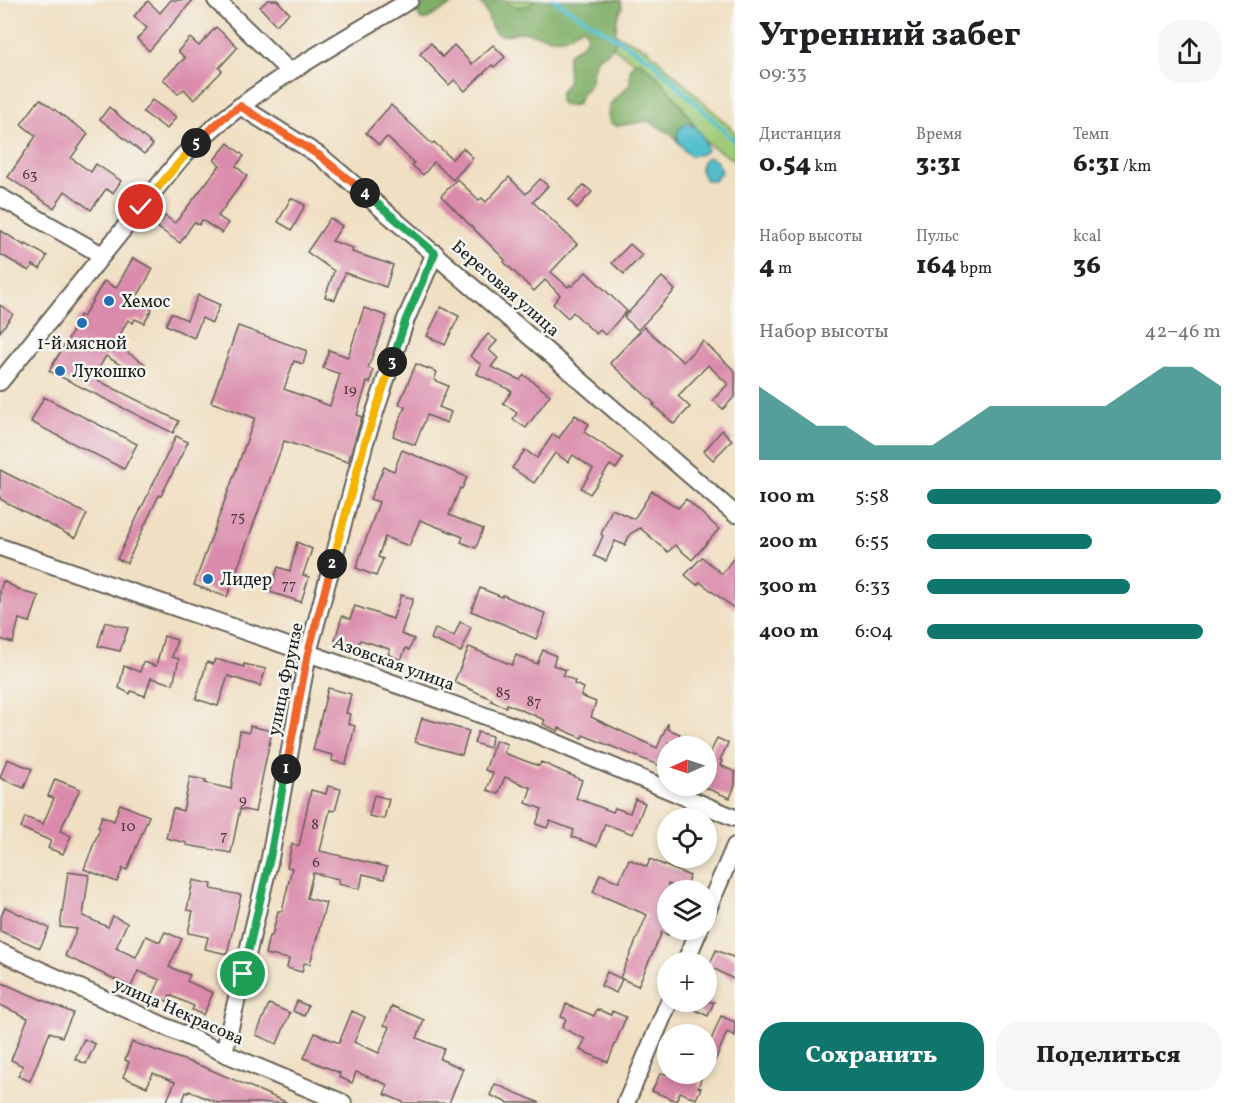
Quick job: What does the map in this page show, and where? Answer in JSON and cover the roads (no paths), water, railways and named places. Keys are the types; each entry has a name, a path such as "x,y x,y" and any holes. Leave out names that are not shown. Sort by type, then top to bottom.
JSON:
{"street":[{"path":"216,0 290,72"},
{"path":"0,382 180,159 204,135 240,106 290,72 410,0"},
{"name":"Береговая улица","path":"240,106 320,156 735,514"},
{"path":"0,198 102,255"},
{"name":"улица Фрунзе","path":"224,1053 268,868 308,653 365,442 406,319 435,253"},
{"name":"Азовская улица","path":"0,547 533,733 735,818"},
{"path":"717,888 735,846"},
{"name":"улица Некрасова","path":"0,952 224,1053 343,1103"},
{"path":"626,1103 665,1012"}],"water":[{"path":"688,123 698,130 703,138 707,150 702,154 690,156 679,143 679,130"},
{"path":"709,157 716,161 721,172 714,181 706,180 700,170 704,159"}],"waterway":[{"path":"554,0 651,60 735,141"}],"place":[{"name":"Хемос","path":"109,301"},
{"name":"1-й мясной","path":"82,323"},
{"name":"Лукошко","path":"60,371"},
{"name":"Лидер","path":"208,579"}]}
